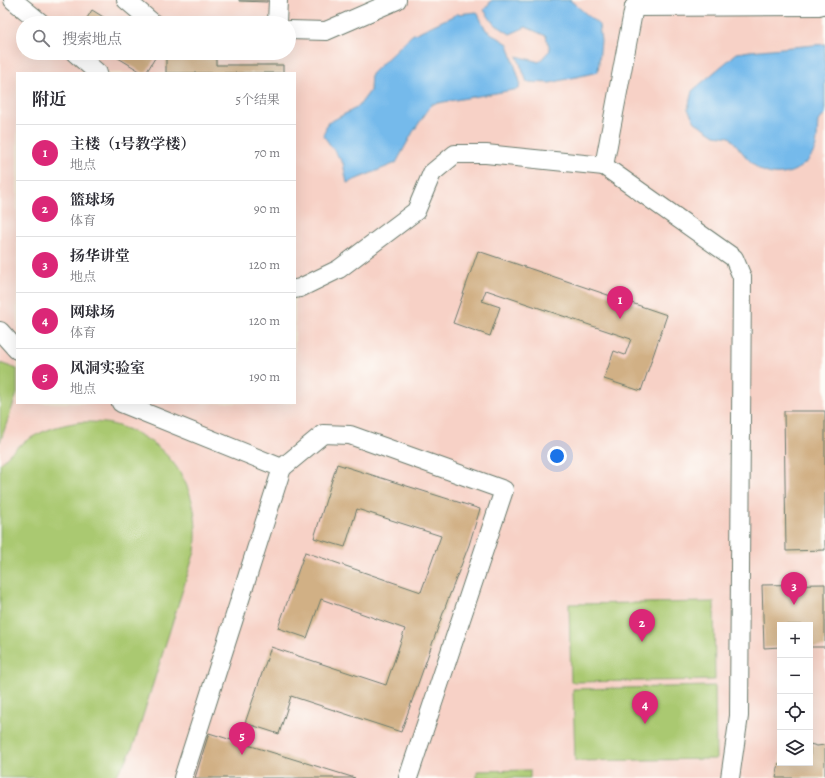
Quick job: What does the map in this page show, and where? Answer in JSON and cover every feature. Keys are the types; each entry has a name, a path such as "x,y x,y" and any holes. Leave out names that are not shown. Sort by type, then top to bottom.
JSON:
{"street":[{"path":"13,0 32,16"},
{"path":"126,0 145,16"},
{"path":"277,16 278,0"},
{"path":"296,30 326,31 397,0"},
{"path":"604,166 629,3 819,6 825,4"},
{"path":"83,60 97,72"},
{"path":"296,289 339,269 416,211 432,173 455,154 486,154 604,166 734,258 742,277 738,716 730,778"},
{"path":"0,331 16,349"},
{"path":"123,404 282,468"},
{"path":"183,778 282,468 323,434 350,435 504,490 408,778"}],"shaded area":[{"path":"0,0 825,0 825,778 0,778"}],"green space":[{"path":"0,363 16,369 16,397 0,442"},
{"path":"81,422 111,424 136,433 153,444 168,457 180,472 194,509 196,529 195,551 134,744 127,759 114,778 0,778 0,464 17,447 27,440 47,430"},
{"path":"714,602 715,680 571,682 569,604"},
{"path":"715,686 716,759 575,761 573,689"},
{"path":"530,770 530,778 477,778 477,771"}],"water":[{"path":"492,0 570,0 599,25 601,41 598,72 550,83 527,82 517,56 539,62 550,50 546,36 526,27 510,34 493,23 484,10"},
{"path":"477,12 486,30 508,44 520,82 519,89 432,104 413,132 396,163 347,183 343,163 323,135 328,123 358,107 370,91 371,74 412,35 457,14"},
{"path":"825,44 825,115 818,121 816,146 811,156 806,163 792,172 775,174 767,173 759,169 747,158 730,137 715,135 695,122 688,109 692,91 737,53"}],"building":[{"path":"267,0 267,2 239,1"},
{"path":"92,10 102,16 88,16"},
{"path":"122,60 154,60 147,72 141,72"},
{"path":"166,60 216,60 216,65 283,65 283,72 166,72"},
{"path":"478,251 667,315 641,391 604,379 614,351 625,355 631,339 486,290 482,301 500,307 490,336 453,323"},
{"path":"784,411 825,411 825,550 786,551"},
{"path":"337,464 480,509 469,545 401,732 291,696 279,734 245,723 271,647 386,685 405,629 321,599 307,638 278,628 305,552 421,592 441,536 357,509 345,547 314,538"},
{"path":"825,584 825,647 813,647 813,622 777,622 777,647 764,648 762,585"},
{"path":"209,733 355,778 195,778"},
{"path":"813,745 825,745 825,778 776,778 778,766 813,766"}],"place":[{"name":"主楼（1号教学楼）","path":"620,319"},
{"name":"扬华讲堂","path":"794,605"},
{"name":"篮球场","path":"642,642"},
{"name":"网球场","path":"645,724"},
{"name":"风洞实验室","path":"242,755"}]}
